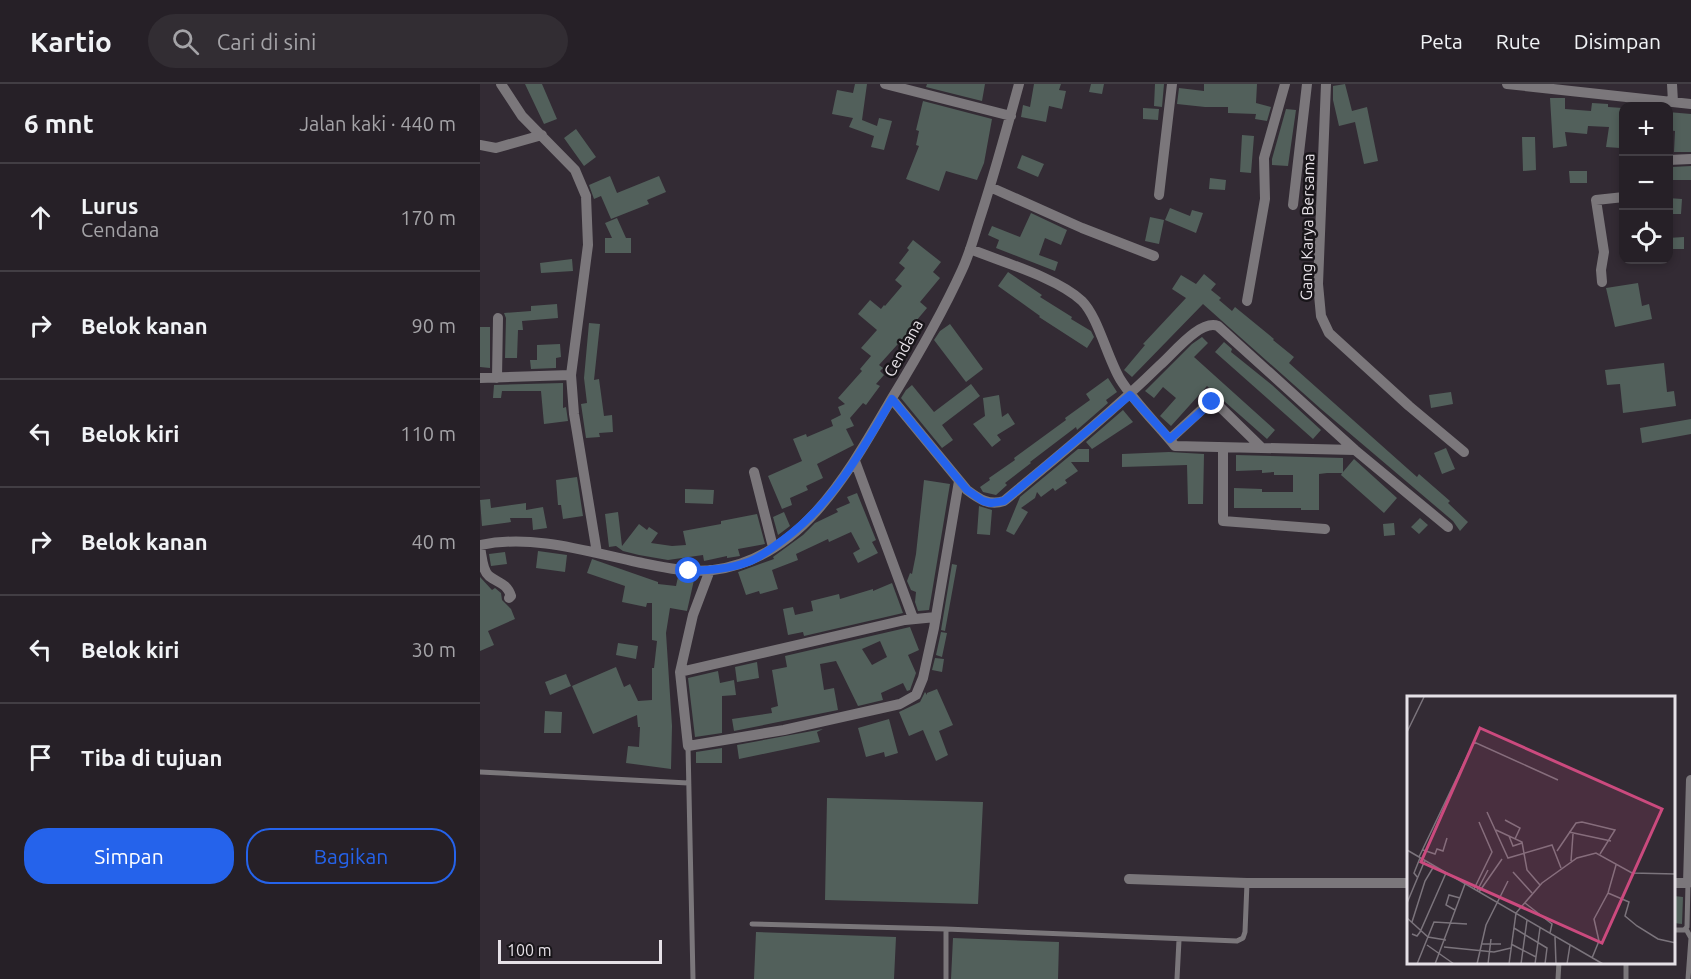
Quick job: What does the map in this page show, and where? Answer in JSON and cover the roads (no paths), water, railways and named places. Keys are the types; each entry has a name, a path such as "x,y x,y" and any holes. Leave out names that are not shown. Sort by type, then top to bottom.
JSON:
{"street":[{"path":"501,84 513,105 575,170 587,203 587,255 571,375 574,414 597,553"},
{"path":"885,84 920,88 1011,116"},
{"name":"Cendana","path":"480,546 508,541 530,542 597,553 664,568 689,571 710,570 750,561 773,547 818,511 855,462 962,271 990,187 1019,84"},
{"path":"1159,195 1172,84"},
{"path":"1247,301 1265,199 1264,158 1285,84"},
{"path":"1293,205 1307,84"},
{"name":"Gang Karya Bersama","path":"1326,84 1318,284 1321,316 1329,333 1464,452"},
{"path":"1507,84 1610,90 1691,104"},
{"path":"1672,84 1673,102"},
{"path":"480,145 496,148 542,135"},
{"path":"1673,160 1691,159"},
{"path":"990,187 1082,228 1154,256"},
{"path":"1602,282 1604,252 1596,200 1619,197"},
{"path":"970,249 1048,281 1080,300 1091,315 1119,377 1130,395 1177,446 1355,450"},
{"path":"497,378 498,318"},
{"path":"892,399 959,482 983,501 991,503 1004,501 1130,395 1192,335 1205,325 1214,324 1355,450 1448,527"},
{"path":"480,378 571,375"},
{"path":"1170,439 1209,403 1214,402 1262,448"},
{"path":"1223,448 1223,521 1325,529"},
{"path":"855,462 914,618"},
{"path":"754,472 773,547"},
{"path":"710,570 693,615 680,672 687,746 784,730 882,710 908,701 916,695 921,684 936,617 959,482"},
{"path":"480,546 488,576 506,587 511,596 508,598"},
{"path":"680,672 914,618 936,617"},
{"path":"1676,883 1688,883 1691,780"},
{"path":"1129,879 1247,883 1407,883"}],"lane":[{"path":"687,746 693,979"},
{"path":"480,772 688,783"},
{"path":"752,924 946,929 1179,940 1240,940 1245,932 1247,883"},
{"path":"1688,883 1686,930 1691,936 1688,979"},
{"path":"946,929 946,979"},
{"path":"1676,930 1686,930"},
{"path":"1177,979 1179,940"},
{"path":"1558,979 1559,964"}]}
